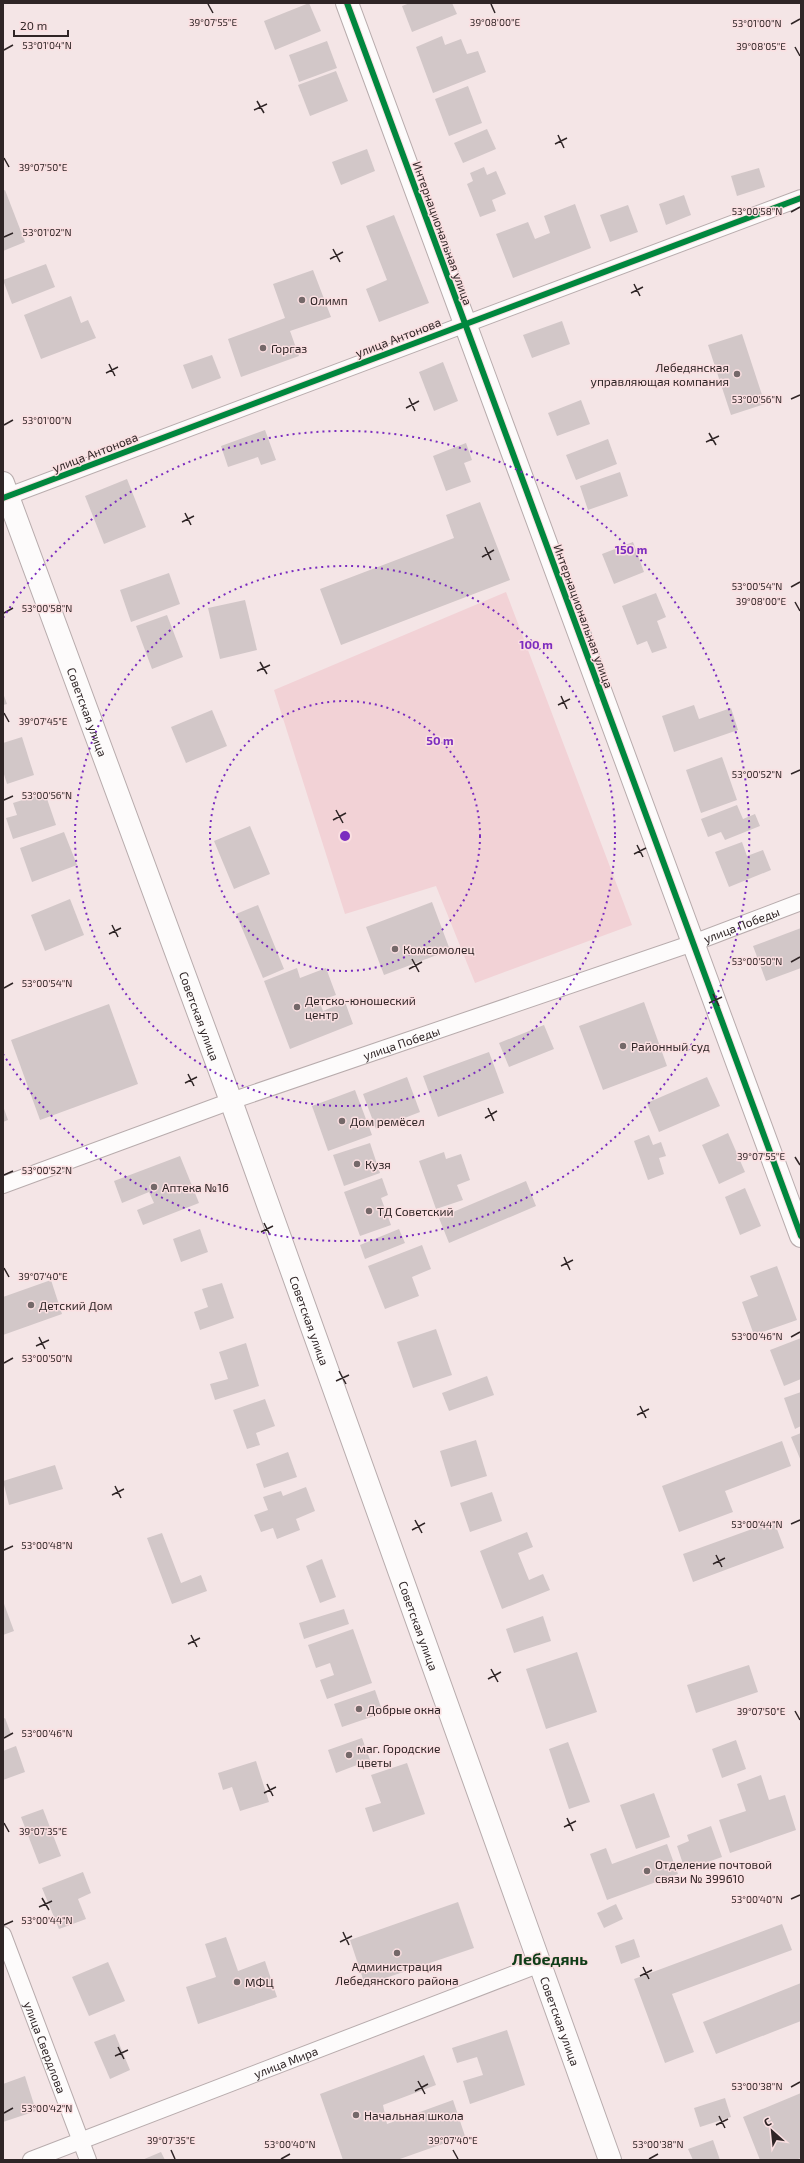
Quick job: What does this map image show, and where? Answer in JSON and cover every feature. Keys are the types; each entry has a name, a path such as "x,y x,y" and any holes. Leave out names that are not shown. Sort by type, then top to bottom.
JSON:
{"main road":[{"name":"Интернациональная улица","path":"347,3 801,1236"},
{"name":"Советская улица","path":"5,492 230,1101 610,2160"}],"street":[{"name":"улица Антонова","path":"5,492 465,324 801,198"},
{"name":"улица Победы","path":"3,1185 230,1101 693,943 801,902"},
{"name":"улица Свердлова","path":"3,1934 88,2160"},
{"name":"улица Мира","path":"31,2160 540,1964"}],"shaded area":[{"path":"506,592 632,925 475,983 436,886 345,914 274,690"}],"building":[{"path":"309,3 321,31 275,50 264,21"},
{"path":"410,3 452,3 457,14 412,32 402,6"},
{"path":"442,36 445,45 461,39 467,54 478,51 486,72 433,93 416,47"},
{"path":"327,41 337,68 299,82 289,55"},
{"path":"336,71 348,101 310,116 298,85"},
{"path":"468,86 482,123 449,136 435,99"},
{"path":"487,129 496,149 463,163 454,143"},
{"path":"367,149 375,171 341,185 332,162"},
{"path":"484,167 487,175 496,171 506,194 492,200 496,211 480,217 467,184 473,181 470,173"},
{"path":"759,168 765,187 737,196 731,176"},
{"path":"5,190 25,242 3,251 3,191"},
{"path":"684,195 691,215 666,225 659,204"},
{"path":"575,204 591,248 513,278 496,234 528,222 535,239 550,233 544,216"},
{"path":"628,205 638,232 610,242 600,215"},
{"path":"394,215 429,303 379,322 366,289 387,280 366,226"},
{"path":"46,264 55,287 12,304 3,280"},
{"path":"313,270 331,317 290,331 299,356 241,377 228,339 285,318 273,284"},
{"path":"71,296 81,323 88,320 96,338 41,359 24,315"},
{"path":"562,321 570,344 532,358 523,335"},
{"name":"Лебедянская управляющая компания","path":"742,334 765,404 731,415 708,345"},
{"path":"212,355 221,378 192,389 183,365"},
{"path":"443,362 458,401 434,411 419,372"},
{"path":"581,400 590,424 557,436 548,413"},
{"path":"265,430 276,460 261,465 258,457 228,467 221,446"},
{"path":"608,439 617,464 576,480 566,455"},
{"path":"466,443 472,460 464,463 471,482 446,491 433,456"},
{"path":"620,472 628,496 588,510 580,486"},
{"path":"127,479 146,527 104,544 85,496"},
{"path":"480,502 510,580 341,645 320,589 454,538 446,515"},
{"path":"633,542 644,572 614,584 602,554"},
{"path":"169,573 180,604 131,622 120,590"},
{"path":"656,593 666,617 657,621 667,648 652,653 647,641 637,645 622,606"},
{"path":"245,600 257,650 220,659 208,608"},
{"path":"167,615 183,657 152,669 136,626"},
{"path":"3,693 7,704 3,705"},
{"path":"694,705 699,719 731,708 738,730 674,752 662,716"},
{"path":"212,710 227,746 186,763 171,727"},
{"path":"22,737 34,775 7,784 3,771 3,743"},
{"path":"722,757 737,800 701,813 686,770"},
{"path":"45,793 56,825 13,839 6,818 17,815 13,803"},
{"path":"737,805 743,819 755,814 760,826 725,840 721,832 708,837 701,819"},
{"path":"250,826 270,874 234,889 214,841"},
{"path":"64,832 77,865 32,882 20,848"},
{"path":"742,842 747,856 763,850 771,870 729,887 715,852"},
{"path":"70,899 84,935 45,951 31,915"},
{"path":"432,902 450,950 384,975 366,927"},
{"path":"258,905 284,969 263,978 236,914"},
{"path":"801,928 801,968 766,981 753,946"},
{"name":"Детско-юношеский центр","path":"297,968 300,978 326,968 336,995 319,1001 323,1011 345,1002 353,1024 290,1049 264,981"},
{"name":"Районный суд","path":"644,1002 667,1066 603,1090 579,1026"},
{"path":"109,1004 138,1084 40,1120 11,1040"},
{"path":"544,1025 554,1049 509,1067 499,1043"},
{"path":"489,1052 504,1093 438,1117 423,1076"},
{"path":"407,1077 420,1112 376,1129 363,1094"},
{"path":"707,1077 720,1106 659,1132 647,1103"},
{"name":"Дом ремёсел","path":"355,1090 372,1135 328,1151 312,1106"},
{"path":"3,1106 8,1120 3,1122"},
{"path":"728,1133 745,1172 719,1184 702,1145"},
{"path":"649,1135 653,1145 661,1142 666,1156 659,1158 664,1174 648,1180 634,1141"},
{"name":"Кузя","path":"370,1143 380,1173 344,1186 333,1155"},
{"path":"444,1152 446,1159 461,1154 470,1180 457,1185 463,1200 436,1209 419,1161"},
{"name":"Аптека №16","path":"180,1156 199,1203 143,1225 137,1210 154,1203 149,1192 122,1203 114,1181"},
{"name":"ТД Советский","path":"382,1178 388,1195 381,1198 391,1225 360,1236 344,1192"},
{"path":"526,1181 536,1206 449,1243 439,1218"},
{"path":"745,1188 761,1226 740,1235 725,1197"},
{"path":"200,1229 208,1252 181,1262 173,1239"},
{"path":"399,1229 405,1243 365,1259 360,1245"},
{"path":"422,1245 431,1269 412,1277 419,1296 385,1309 368,1266"},
{"path":"777,1266 797,1320 754,1335 742,1302 758,1296 750,1276"},
{"name":"Детский Дом","path":"51,1280 62,1314 3,1335 3,1297"},
{"path":"222,1283 234,1318 200,1330 194,1312 208,1307 202,1289"},
{"path":"436,1329 452,1375 413,1388 397,1342"},
{"path":"801,1338 801,1379 784,1386 770,1350"},
{"path":"246,1343 259,1386 215,1400 210,1384 228,1379 219,1352"},
{"path":"487,1376 494,1395 449,1411 442,1393"},
{"path":"801,1392 801,1426 795,1429 784,1398"},
{"path":"265,1399 275,1426 256,1433 260,1445 247,1449 233,1410"},
{"path":"801,1433 801,1461 791,1437"},
{"path":"476,1440 487,1476 451,1487 440,1451"},
{"path":"782,1441 791,1466 725,1491 733,1512 679,1532 662,1486"},
{"path":"288,1452 297,1477 264,1488 256,1464"},
{"path":"55,1465 63,1489 9,1505 3,1481"},
{"path":"306,1487 315,1511 296,1519 300,1530 277,1539 273,1528 261,1532 254,1515 268,1510 263,1497 281,1491 283,1496"},
{"path":"492,1492 502,1521 470,1532 460,1503"},
{"path":"774,1521 784,1548 693,1582 683,1554"},
{"path":"527,1532 533,1547 518,1553 529,1580 543,1574 550,1590 502,1609 480,1551"},
{"path":"162,1533 181,1583 201,1575 207,1591 172,1604 147,1538"},
{"path":"322,1559 336,1597 320,1603 306,1566"},
{"path":"3,1601 14,1631 3,1635"},
{"path":"344,1609 349,1624 304,1639 299,1623"},
{"path":"543,1616 551,1641 514,1653 506,1629"},
{"path":"353,1629 372,1683 327,1699 320,1680 334,1675 330,1663 316,1668 308,1645"},
{"path":"577,1652 597,1712 546,1729 526,1669"},
{"path":"749,1665 758,1692 696,1713 687,1685"},
{"name":"Добрые окна","path":"375,1690 383,1713 342,1727 334,1704"},
{"path":"5,1718 11,1734 3,1737 3,1719"},
{"name":"маг. Городские цветы","path":"362,1738 370,1760 336,1773 328,1750"},
{"path":"736,1740 746,1769 722,1778 712,1749"},
{"path":"568,1742 590,1802 569,1809 549,1749"},
{"path":"16,1746 25,1772 3,1780 3,1751"},
{"path":"256,1761 269,1802 240,1811 232,1787 223,1790 218,1773"},
{"path":"407,1763 425,1814 373,1832 365,1808 381,1803 371,1775"},
{"path":"761,1775 769,1800 785,1795 796,1830 730,1853 719,1820 746,1811 737,1784"},
{"path":"654,1793 670,1837 636,1849 620,1805"},
{"path":"43,1809 61,1856 39,1864 21,1817"},
{"path":"711,1826 722,1857 685,1870 677,1846 689,1841 687,1835"},
{"path":"667,1844 678,1874 607,1900 590,1854 606,1848 612,1864"},
{"path":"83,1872 91,1893 78,1899 86,1919 59,1929 42,1888"},
{"path":"458,1902 474,1948 365,1985 350,1940"},
{"path":"616,1904 623,1919 604,1928 597,1913"},
{"path":"782,1924 792,1950 672,1994 694,2052 665,2063 634,1979"},
{"name":"МФЦ","path":"226,1937 238,1971 265,1961 277,1997 198,2024 186,1987 216,1977 205,1944"},
{"path":"634,1939 640,1957 621,1964 615,1946"},
{"path":"108,1962 125,2001 89,2016 72,1977"},
{"path":"801,1983 801,2021 716,2054 703,2022"},
{"path":"507,2030 525,2085 470,2104 463,2081 483,2075 477,2057 457,2063 452,2048"},
{"path":"115,2034 130,2070 110,2079 94,2042"},
{"name":"Начальная школа","path":"424,2055 436,2085 383,2105 387,2124 453,2100 465,2136 397,2160 343,2160 320,2094"},
{"path":"25,2076 36,2111 3,2122 3,2084"},
{"path":"801,2093 801,2158 795,2160 760,2160 743,2117"},
{"path":"725,2098 731,2117 700,2127 694,2108"},
{"path":"713,2140 720,2160 693,2160 688,2149"},
{"path":"161,2152 165,2160 142,2160"}],"cycle path":[{"path":"347,3 801,1236"},
{"path":"3,498 801,198"}],"place":[{"name":"Олимп","path":"302,300"},
{"name":"Горгаз","path":"263,348"},
{"name":"Лебедянская управляющая компания","path":"737,374"},
{"name":"Комсомолец","path":"395,949"},
{"name":"Детско-юношеский центр","path":"297,1007"},
{"name":"Районный суд","path":"623,1046"},
{"name":"Дом ремёсел","path":"342,1121"},
{"name":"Кузя","path":"357,1164"},
{"name":"Аптека №16","path":"154,1187"},
{"name":"ТД Советский","path":"369,1211"},
{"name":"Детский Дом","path":"31,1305"},
{"name":"Добрые окна","path":"359,1709"},
{"name":"маг. Городские цветы","path":"349,1755"},
{"name":"Отделение почтовой связи № 399610","path":"647,1871"},
{"name":"Администрация Лебедянского района","path":"397,1953"},
{"name":"МФЦ","path":"237,1982"},
{"name":"Начальная школа","path":"356,2115"}],"district":[{"name":"Лебедянь","path":"550,1958"}]}
